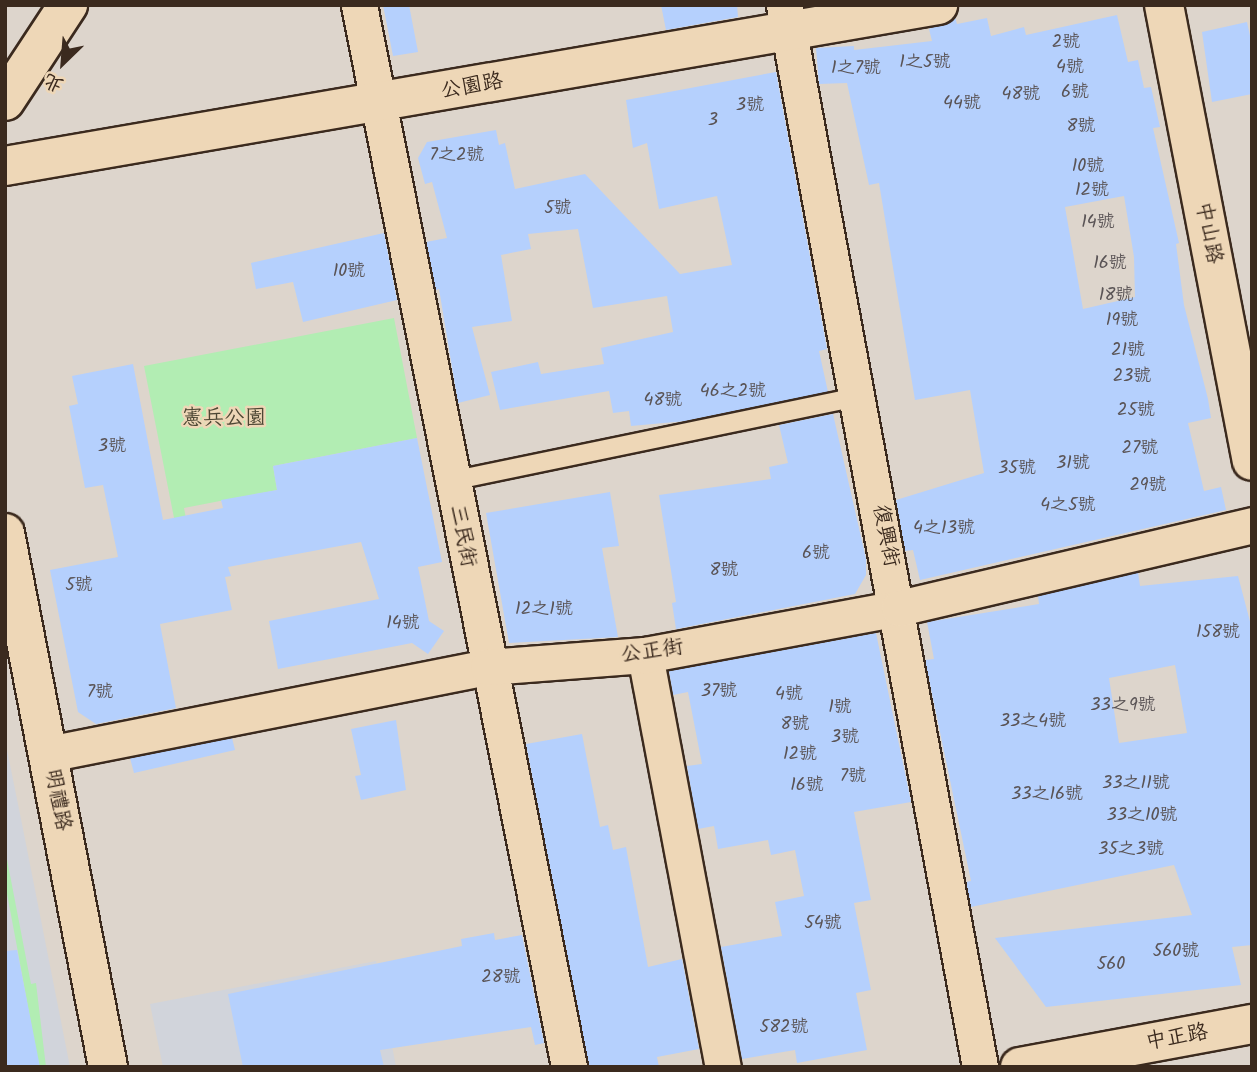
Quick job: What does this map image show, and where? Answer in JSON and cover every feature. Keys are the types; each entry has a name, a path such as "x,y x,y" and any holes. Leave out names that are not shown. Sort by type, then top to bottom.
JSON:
{"street":[{"path":"5,101 68,5"},
{"name":"三民街","path":"359,5 375,103 569,1067"},
{"name":"公園路","path":"5,166 375,103 786,18 937,5"},
{"name":"中山路","path":"1164,5 1252,461"},
{"name":"復興街","path":"786,18 899,608 981,1067"},
{"name":"公正街","path":"48,754 488,667 645,655 899,608 1252,525"},
{"name":"明禮路","path":"5,533 108,1067"},
{"path":"645,655 723,1067"},
{"name":"中正路","path":"1020,1067 1252,1024"}],"lane":[{"path":"451,481 858,397"}],"shaded area":[{"path":"5,740 22,824 70,1067 5,1067"},
{"path":"376,961 396,1067 163,1067 150,1004"}],"green space":[{"name":"憲兵公園","path":"394,318 417,438 273,466 277,490 184,508 190,540 176,528 144,366"},
{"path":"5,849 31,984 36,983 46,1067 39,1067 5,883"}],"building":[{"path":"383,5 409,5 418,52 393,56"},
{"path":"661,5 737,5 738,17 666,30"},
{"path":"1117,15 1128,62 1138,60 1144,88 1151,87 1160,127 1153,128 1179,243 1176,244 1184,305 1211,418 1188,423 1204,491 1221,487 1226,510 920,580 913,550 905,551 896,500 984,473 970,390 915,400 879,183 869,185 847,83 819,84 816,48 854,46 854,50 932,41 929,29 955,17 957,24 987,18 991,36 1024,27 1026,35","holes":["1124,196 1134,257 1135,297 1083,309 1065,207"]},
{"path":"1247,22 1252,45 1252,94 1212,102 1202,32"},
{"path":"776,72 827,349 819,351 828,392 686,421 631,426 629,411 613,413 609,391 500,410 491,372 538,362 541,374 604,364 601,348 673,332 667,296 593,308 578,229 528,234 531,249 501,255 512,321 472,327 490,395 458,403 439,289 436,290 426,242 447,238 432,182 425,184 418,158 427,142 496,130 499,145 505,143 515,189 585,174 680,274 732,265 717,196 659,209 647,143 633,148 626,100"},
{"path":"384,233 397,300 303,322 293,282 256,289 251,263"},
{"path":"133,364 163,520 223,508 221,500 277,490 273,466 417,438 442,562 418,567 429,621 444,631 428,654 412,643 278,669 269,621 379,599 361,542 228,567 231,576 225,577 232,610 160,624 176,708 96,724 78,712 50,570 118,557 103,485 85,488 69,406 78,404 72,376"},
{"path":"833,414 866,559 866,575 855,594 676,629 672,603 676,602 659,495 771,479 769,467 788,463 779,425"},
{"path":"610,492 619,546 602,548 618,637 509,643 486,513"},
{"path":"1138,572 1140,586 1238,576 1252,629 1252,945 1232,947 1241,985 1046,1007 995,938 1192,915 1174,865 971,907 966,882 971,881 925,660 934,659 927,622 1039,604 1038,596","holes":["1175,665 1187,733 1119,743 1109,678"]},
{"path":"876,633 911,802 854,812 871,900 854,903 871,990 856,993 867,1050 797,1063 795,1050 742,1059 721,947 782,936 775,902 804,896 795,850 771,855 768,840 718,849 714,826 698,829 687,766 702,764 688,692 673,695 669,671"},
{"path":"396,720 406,790 361,800 355,776 361,775 351,729"},
{"path":"582,734 600,827 608,825 613,850 626,847 648,967 682,959 699,1049 657,1057 659,1067 589,1067 526,744"},
{"path":"232,738 235,750 134,773 130,758"},
{"path":"494,933 495,940 522,935 544,1043 535,1045 531,1027 380,1050 384,1067 243,1067 228,994 462,946 461,939"},
{"path":"17,950 40,1067 5,1067 5,951"}]}
